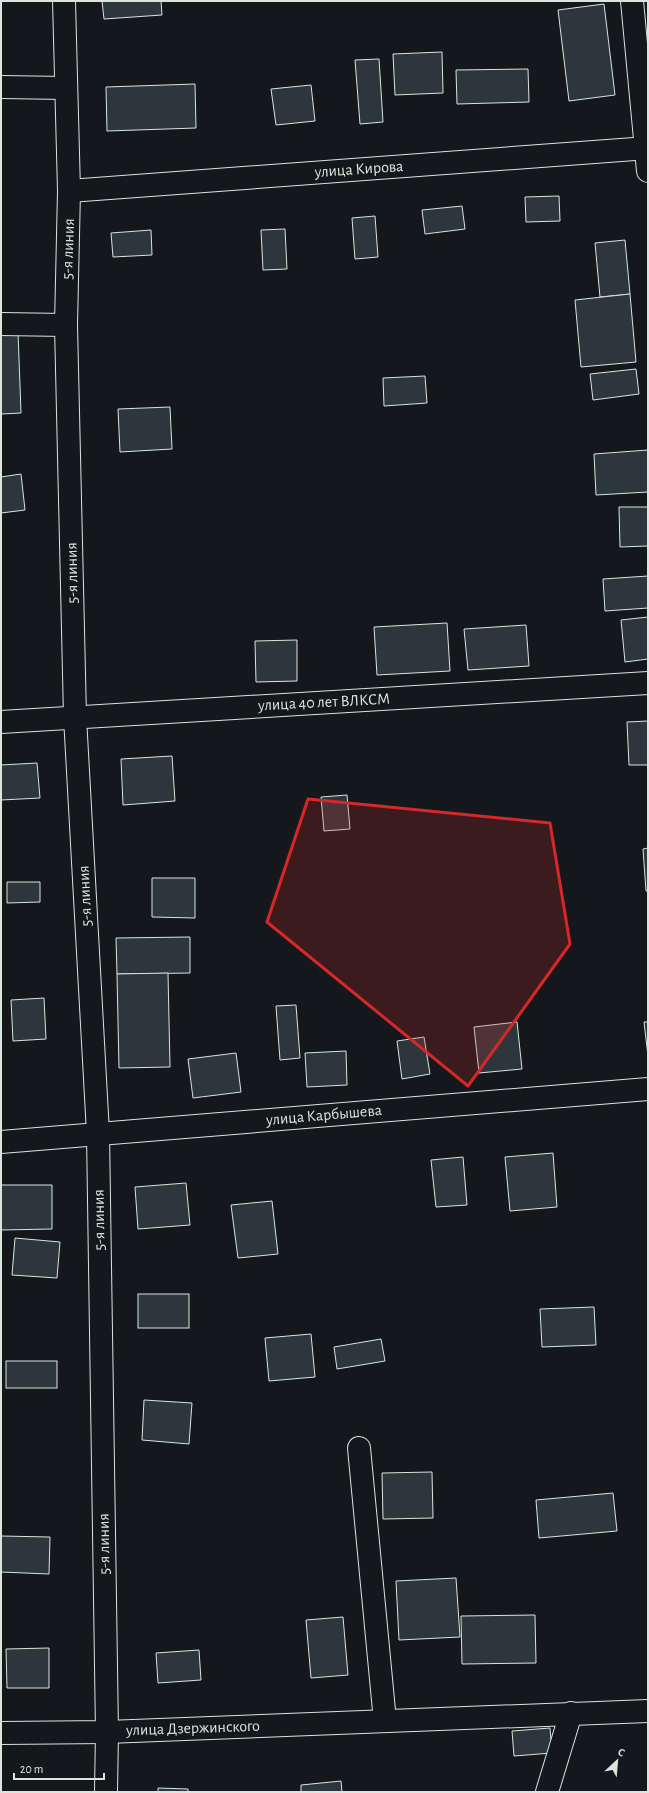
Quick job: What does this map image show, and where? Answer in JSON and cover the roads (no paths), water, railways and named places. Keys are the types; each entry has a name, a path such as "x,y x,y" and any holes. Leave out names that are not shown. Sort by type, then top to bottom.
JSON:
{"street":[{"name":"5-я линия","path":"64,1 69,191 66,325 75,717 98,1133 107,1732 106,1792"},
{"path":"632,1 648,171"},
{"path":"1,87 66,88"},
{"name":"улица Кирова","path":"69,191 647,148"},
{"path":"1,324 66,325"},
{"name":"улица 40 лет ВЛКСМ","path":"1,722 648,683"},
{"name":"улица Карбышева","path":"1,1142 648,1089"},
{"path":"359,1448 385,1721"},
{"name":"улица Дзержинского","path":"1,1733 107,1732 648,1710"},
{"path":"547,1792 571,1713"}]}
